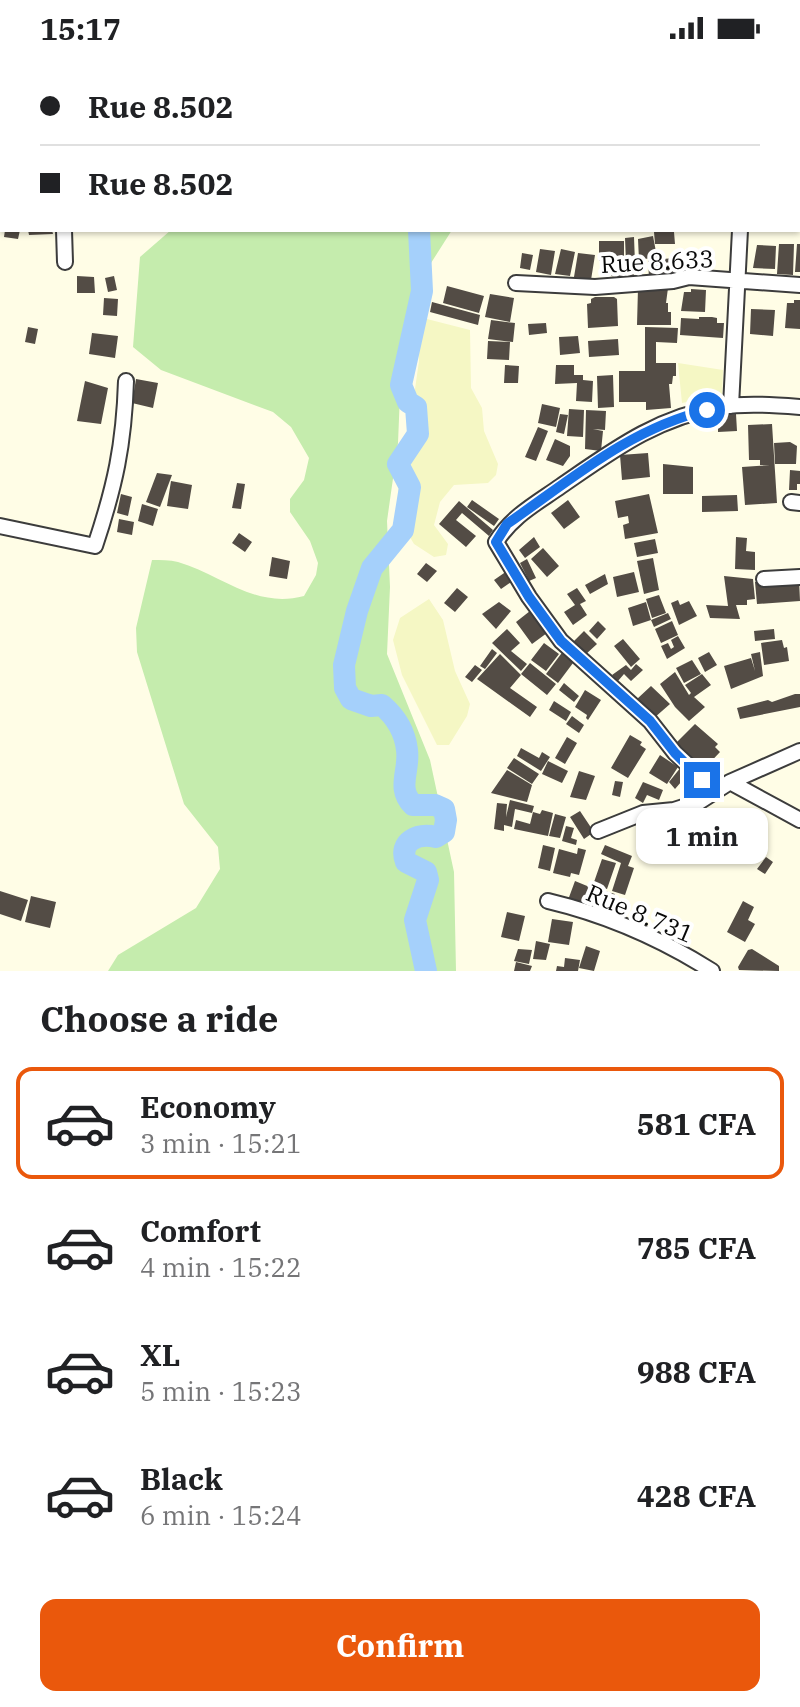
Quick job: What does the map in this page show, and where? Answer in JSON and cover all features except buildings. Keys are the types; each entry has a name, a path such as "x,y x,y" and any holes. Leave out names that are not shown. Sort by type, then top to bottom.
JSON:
{"street":[{"path":"64,232 65,262"},
{"path":"731,406 740,232"},
{"name":"Rue 8.633","path":"516,283 595,287 689,277 800,285"},
{"path":"0,526 95,546 114,489 124,427 126,381"},
{"path":"716,791 675,753 650,721 561,641 529,597 496,542 507,524 630,439 661,423 731,406 800,407"},
{"path":"764,579 800,577"},
{"path":"598,831 643,813 686,807 730,782 800,751"},
{"path":"730,782 800,820"},
{"name":"Rue 8.731","path":"548,901 611,919 679,950 712,971"}],"green space":[{"path":"169,232 451,232 431,263 402,344 398,443 387,521 390,587 387,654 430,760 454,872 456,971 108,971 118,955 196,908 220,869 218,847 184,804 137,652 136,628 152,560 178,562 239,589 286,599 304,596 316,575 318,563 310,541 290,512 290,499 304,480 309,458 291,427 273,412 161,370 133,347 140,257"},
{"path":"423,318 470,330 471,388 482,408 484,431 498,464 496,475 488,483 454,485 440,502 434,525 448,544 446,555 434,557 414,544 397,515 399,479 408,438 419,361 418,337"},
{"path":"678,363 723,370 722,395 682,403"},
{"path":"429,599 443,620 455,671 470,704 467,716 449,745 437,745 402,675 393,640 400,618"}],"waterway":[{"path":"419,232 422,291 401,385 408,402 416,407 418,434 398,464 410,487 403,530 372,568 357,611 344,665 345,688 351,699 371,706 382,705 402,731 407,750 404,786 408,799 413,805 435,805 444,809 444,832 436,837 423,836 411,840 404,855 406,862 426,872 428,880 415,920 426,971"}],"route":[{"path":"702,780 688,768 650,721 561,641 529,597 496,542 507,524 630,439 661,423 707,410"}]}
